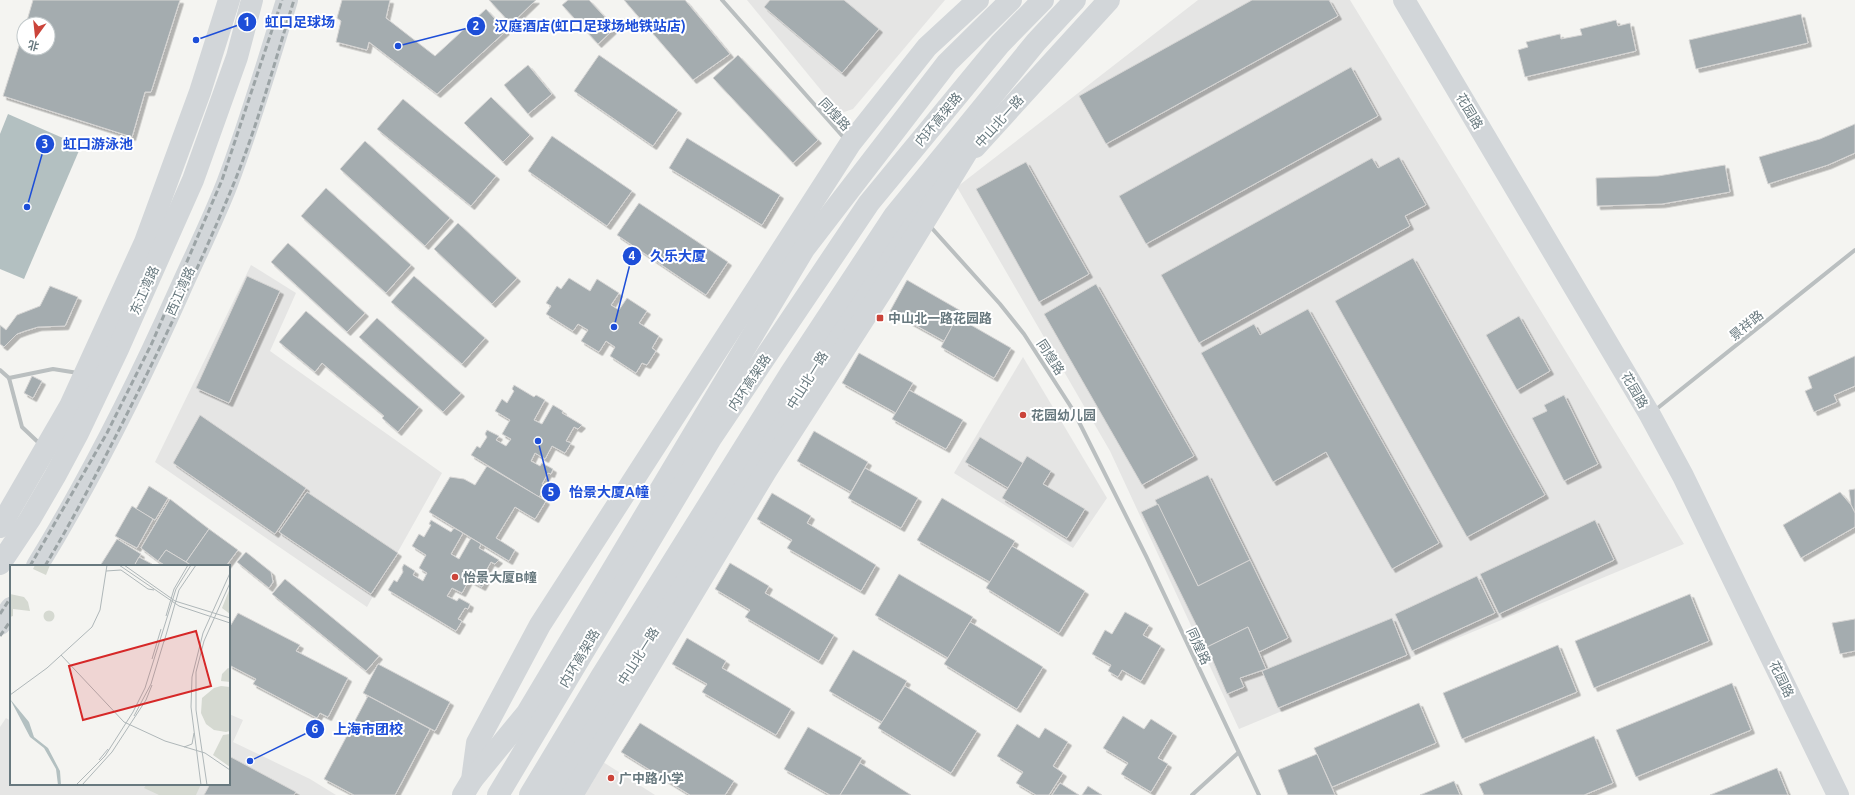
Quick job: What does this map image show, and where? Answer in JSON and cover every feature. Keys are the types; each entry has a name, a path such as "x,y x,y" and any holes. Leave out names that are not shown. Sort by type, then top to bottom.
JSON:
{"main road":[{"name":"东江湾路","path":"0,528 70,406 146,242 202,85 229,0"},
{"name":"东江湾路","path":"0,564 30,519 55,476 78,433 118,350 190,186 208,139 237,57 252,0"},
{"name":"西江湾路","path":"38,565 76,501 153,352 229,177 257,98 287,0"},
{"path":"467,788 477,743 540,625 853,147 927,47 978,0"},
{"path":"467,788 527,713 804,249 947,63 1011,0"},
{"name":"内环高架路","path":"498,795 711,438 868,203 1000,44 1043,0"},
{"name":"内环高架路","path":"530,795 601,677 790,374 894,216 1036,42 1075,0"},
{"name":"中山北一路","path":"552,795 855,303 917,212 1109,0"},
{"name":"花园路","path":"1404,0 1650,415 1683,476 1838,795"},
{"path":"572,795 766,471 883,289 1007,86 1036,42"},
{"path":"0,624 10,609"}],"street":[{"name":"同煌路","path":"722,0 812,104 853,147"},
{"path":"867,161 872,167"},
{"path":"883,178 889,184"},
{"name":"同煌路","path":"900,195 1000,304 1024,334 1073,410 1143,549 1259,795"},
{"name":"景祥路","path":"1650,415 1855,250"},
{"path":"9,378 53,369 84,374"},
{"path":"0,370 9,378 22,427 45,450"},
{"path":"1192,795 1238,753"}],"shaded area":[{"path":"747,0 945,0 853,109 844,112 834,106"},
{"path":"1198,0 1350,0 1684,544 1239,729 1110,451 957,187"},
{"path":"8,114 81,146 24,279 0,269 0,134"},
{"path":"251,265 296,293 270,351 442,473 367,607 155,462"},
{"name":"花园幼儿园","path":"1023,357 1107,498 1073,548 954,473"},
{"path":"230,714 243,720 233,742 310,779 336,795 0,795 0,727 6,718 10,720 10,785 230,785"},
{"name":"广中路小学","path":"603,762 655,795 584,795"},
{"path":"146,785 201,785 196,795 159,795 144,788"}],"building":[{"path":"33,0 180,0 151,92 145,92 132,137 3,96 16,55 56,56 56,16 28,16"},
{"path":"342,0 390,0 386,18 435,56 486,9 506,31 437,94 369,42 367,50 336,42 341,21 337,18"},
{"path":"489,0 536,0 511,24"},
{"path":"568,0 589,0 615,28 598,44 562,5"},
{"path":"624,0 685,0 730,54 693,80"},
{"path":"770,0 844,0 879,29 842,73 764,7"},
{"path":"1252,0 1329,0 1338,16 1106,144 1079,96"},
{"path":"1801,14 1808,43 1696,69 1689,40"},
{"path":"1616,20 1618,26 1630,23 1636,51 1525,77 1518,50 1528,47 1526,42 1560,34 1561,39 1582,35 1580,29"},
{"path":"599,55 678,110 653,146 574,91"},
{"path":"738,55 818,140 793,163 713,78"},
{"path":"528,65 552,94 528,114 504,85"},
{"path":"1351,67 1378,116 1146,244 1119,196"},
{"path":"491,97 530,135 503,162 464,123"},
{"path":"403,99 496,176 471,206 377,129"},
{"path":"1855,124 1855,153 1828,165 1768,184 1759,157 1820,139"},
{"path":"552,136 632,191 607,226 528,171"},
{"path":"687,138 780,195 762,225 669,168"},
{"path":"365,141 450,218 425,246 340,169"},
{"path":"1399,157 1426,205 1405,216 1410,226 1199,343 1161,275 1372,158 1378,168"},
{"path":"1026,162 1089,274 1039,302 976,189"},
{"path":"1725,165 1730,192 1662,204 1597,206 1596,178 1658,176"},
{"path":"326,188 411,265 386,293 301,216"},
{"path":"639,203 728,262 706,295 617,235"},
{"path":"458,223 517,278 492,304 434,249"},
{"path":"288,243 365,313 347,332 271,262"},
{"path":"1413,258 1545,495 1467,537 1335,301"},
{"path":"247,276 280,291 229,403 196,388"},
{"path":"414,276 485,338 462,364 391,302"},
{"path":"569,278 590,291 597,279 619,293 611,305 619,310 627,298 647,311 639,323 659,336 652,348 656,351 647,365 642,363 636,373 610,356 615,347 606,341 599,352 581,341 588,330 578,324 573,331 546,314 551,306 546,303 557,286 561,289"},
{"path":"907,280 961,311 944,341 890,311"},
{"path":"1096,284 1194,456 1142,485 1044,314"},
{"path":"50,286 78,297 65,326 38,327 17,334 4,347 0,344 0,325 6,330 17,315 40,306"},
{"path":"1308,309 1439,543 1392,569 1326,452 1273,482 1201,353 1254,324 1260,335"},
{"path":"306,311 419,407 398,432 382,418 384,416 322,363 315,372 279,342"},
{"path":"1519,316 1550,371 1517,390 1486,335"},
{"path":"957,317 1011,348 994,378 941,347"},
{"path":"377,318 461,393 443,412 359,337"},
{"path":"859,353 913,383 896,413 842,383"},
{"path":"1855,356 1855,386 1834,395 1837,402 1814,412 1805,391 1812,388 1808,377"},
{"path":"32,376 42,381 33,398 24,393"},
{"path":"514,385 534,397 536,395 545,400 534,420 542,424 553,405 563,411 562,413 582,425 578,429 574,427 566,441 571,443 565,453 552,446 545,459 535,453 531,461 540,466 542,463 553,469 551,474 548,473 542,484 546,486 539,497 471,455 477,446 480,448 487,437 485,434 487,430 499,436 496,440 506,446 511,439 502,434 510,420 495,411 502,399 507,403 514,391 512,389"},
{"path":"909,390 963,420 946,449 892,419"},
{"path":"1564,395 1598,464 1564,481 1532,418 1547,411 1544,405"},
{"path":"200,415 306,488 275,534 173,463"},
{"path":"814,431 868,462 851,492 797,461"},
{"path":"980,437 1023,463 1008,488 965,462"},
{"path":"1027,456 1051,471 1043,484 1085,509 1067,538 1002,498"},
{"path":"487,466 546,501 535,519 515,507 496,538 515,550 509,561 429,512 450,477 464,479 475,485"},
{"path":"865,468 918,498 901,528 848,498"},
{"path":"1208,475 1250,560 1198,586 1155,500"},
{"path":"149,486 168,498 155,520 136,509"},
{"path":"1855,489 1855,513 1851,505 1849,490"},
{"path":"307,492 398,553 371,594 279,532"},
{"path":"1840,492 1851,505 1855,513 1855,527 1801,558 1783,525"},
{"path":"772,493 811,516 807,523 876,565 861,591 787,548 792,540 757,519"},
{"path":"942,498 1015,541 990,582 917,540"},
{"path":"170,499 209,529 186,562 166,550 158,561 141,548"},
{"path":"1158,504 1198,586 1250,560 1288,638 1259,652 1248,627 1207,647 1141,512"},
{"path":"132,506 153,519 137,548 115,536"},
{"name":"怡景大厦B幢","path":"431,520 451,532 454,528 463,533 451,554 459,559 471,538 481,544 479,548 499,560 495,564 491,562 483,576 487,578 482,587 469,580 462,593 452,588 447,596 457,601 459,598 470,604 468,609 465,608 458,619 462,621 456,631 388,590 394,580 397,582 403,572 402,568 404,564 415,571 413,575 423,581 427,573 419,568 426,555 412,546 419,534 424,537 431,525 429,524"},
{"path":"1595,520 1614,560 1499,614 1480,574"},
{"path":"209,529 238,550 227,565 190,565 186,562"},
{"path":"117,539 141,554 135,565 101,565"},
{"path":"1012,546 1085,591 1059,633 986,588"},
{"path":"166,550 190,565 164,565 158,561"},
{"path":"246,552 271,572 273,582 269,588 237,562"},
{"path":"139,557 152,564 152,565 135,565"},
{"path":"730,563 769,586 765,593 834,635 819,661 745,617 750,610 715,589"},
{"path":"899,574 973,617 948,658 875,615"},
{"path":"1477,576 1495,613 1412,651 1395,614"},
{"path":"285,579 379,656 366,671 272,594"},
{"path":"1690,594 1709,641 1594,688 1575,641"},
{"path":"1125,612 1149,625 1143,635 1161,646 1141,681 1122,670 1118,677 1108,671 1111,665 1092,654 1105,630 1112,634"},
{"path":"238,613 300,645 296,651 348,678 328,717 320,713 317,718 253,684 256,679 230,666 230,626"},
{"path":"1392,618 1407,655 1278,708 1262,671"},
{"path":"1855,619 1855,651 1840,654 1832,623"},
{"path":"970,622 1043,667 1017,709 944,664"},
{"path":"1248,627 1266,669 1240,678 1244,687 1227,694 1207,647"},
{"path":"687,638 726,661 722,668 791,709 776,735 702,692 707,684 672,664"},
{"path":"1558,645 1577,692 1462,739 1443,693"},
{"path":"853,650 907,681 882,722 829,691"},
{"path":"378,664 450,702 435,731 363,693"},
{"path":"1732,683 1751,730 1636,777 1616,730"},
{"path":"905,686 977,731 951,773 878,728"},
{"path":"368,696 430,729 395,795 354,795 324,779"},
{"path":"1419,703 1436,743 1332,787 1314,748"},
{"path":"1123,716 1144,729 1151,719 1173,733 1158,758 1168,764 1151,792 1121,774 1128,763 1103,748"},
{"path":"640,723 734,781 725,795 690,795 621,752"},
{"path":"1017,724 1039,738 1045,728 1068,742 1053,766 1063,773 1049,795 1036,795 1016,783 1023,772 997,756"},
{"path":"808,727 862,758 840,795 830,795 784,769"},
{"path":"1594,736 1613,783 1584,795 1484,795 1479,784"},
{"path":"1317,754 1335,795 1288,795 1278,770"},
{"path":"230,757 296,792 294,795 204,795 209,785 230,785"},
{"path":"860,763 911,795 840,795"},
{"path":"1777,768 1788,795 1710,795"},
{"path":"1454,781 1460,795 1420,795"},
{"path":"1060,783 1079,795 1052,795"},
{"path":"1088,786 1102,795 1082,795"}],"railway":[{"path":"31,565 107,433 152,343 222,180 282,0"},
{"path":"46,565 84,498 120,428 167,333 212,234 243,161 294,0"},
{"path":"0,614 10,599"},
{"path":"0,636 10,621"}],"place":[{"name":"虹口足球场","path":"196,40"},
{"name":"汉庭酒店(虹口足球场地铁站店)","path":"398,46"},
{"name":"虹口游泳池","path":"27,207"},
{"name":"中山北一路花园路","path":"880,318"},
{"name":"久乐大厦","path":"614,327"},
{"name":"花园幼儿园","path":"1023,415"},
{"name":"怡景大厦A幢","path":"538,441"},
{"name":"怡景大厦B幢","path":"455,577"},
{"name":"上海市团校","path":"250,761"},
{"name":"广中路小学","path":"611,778"}]}
